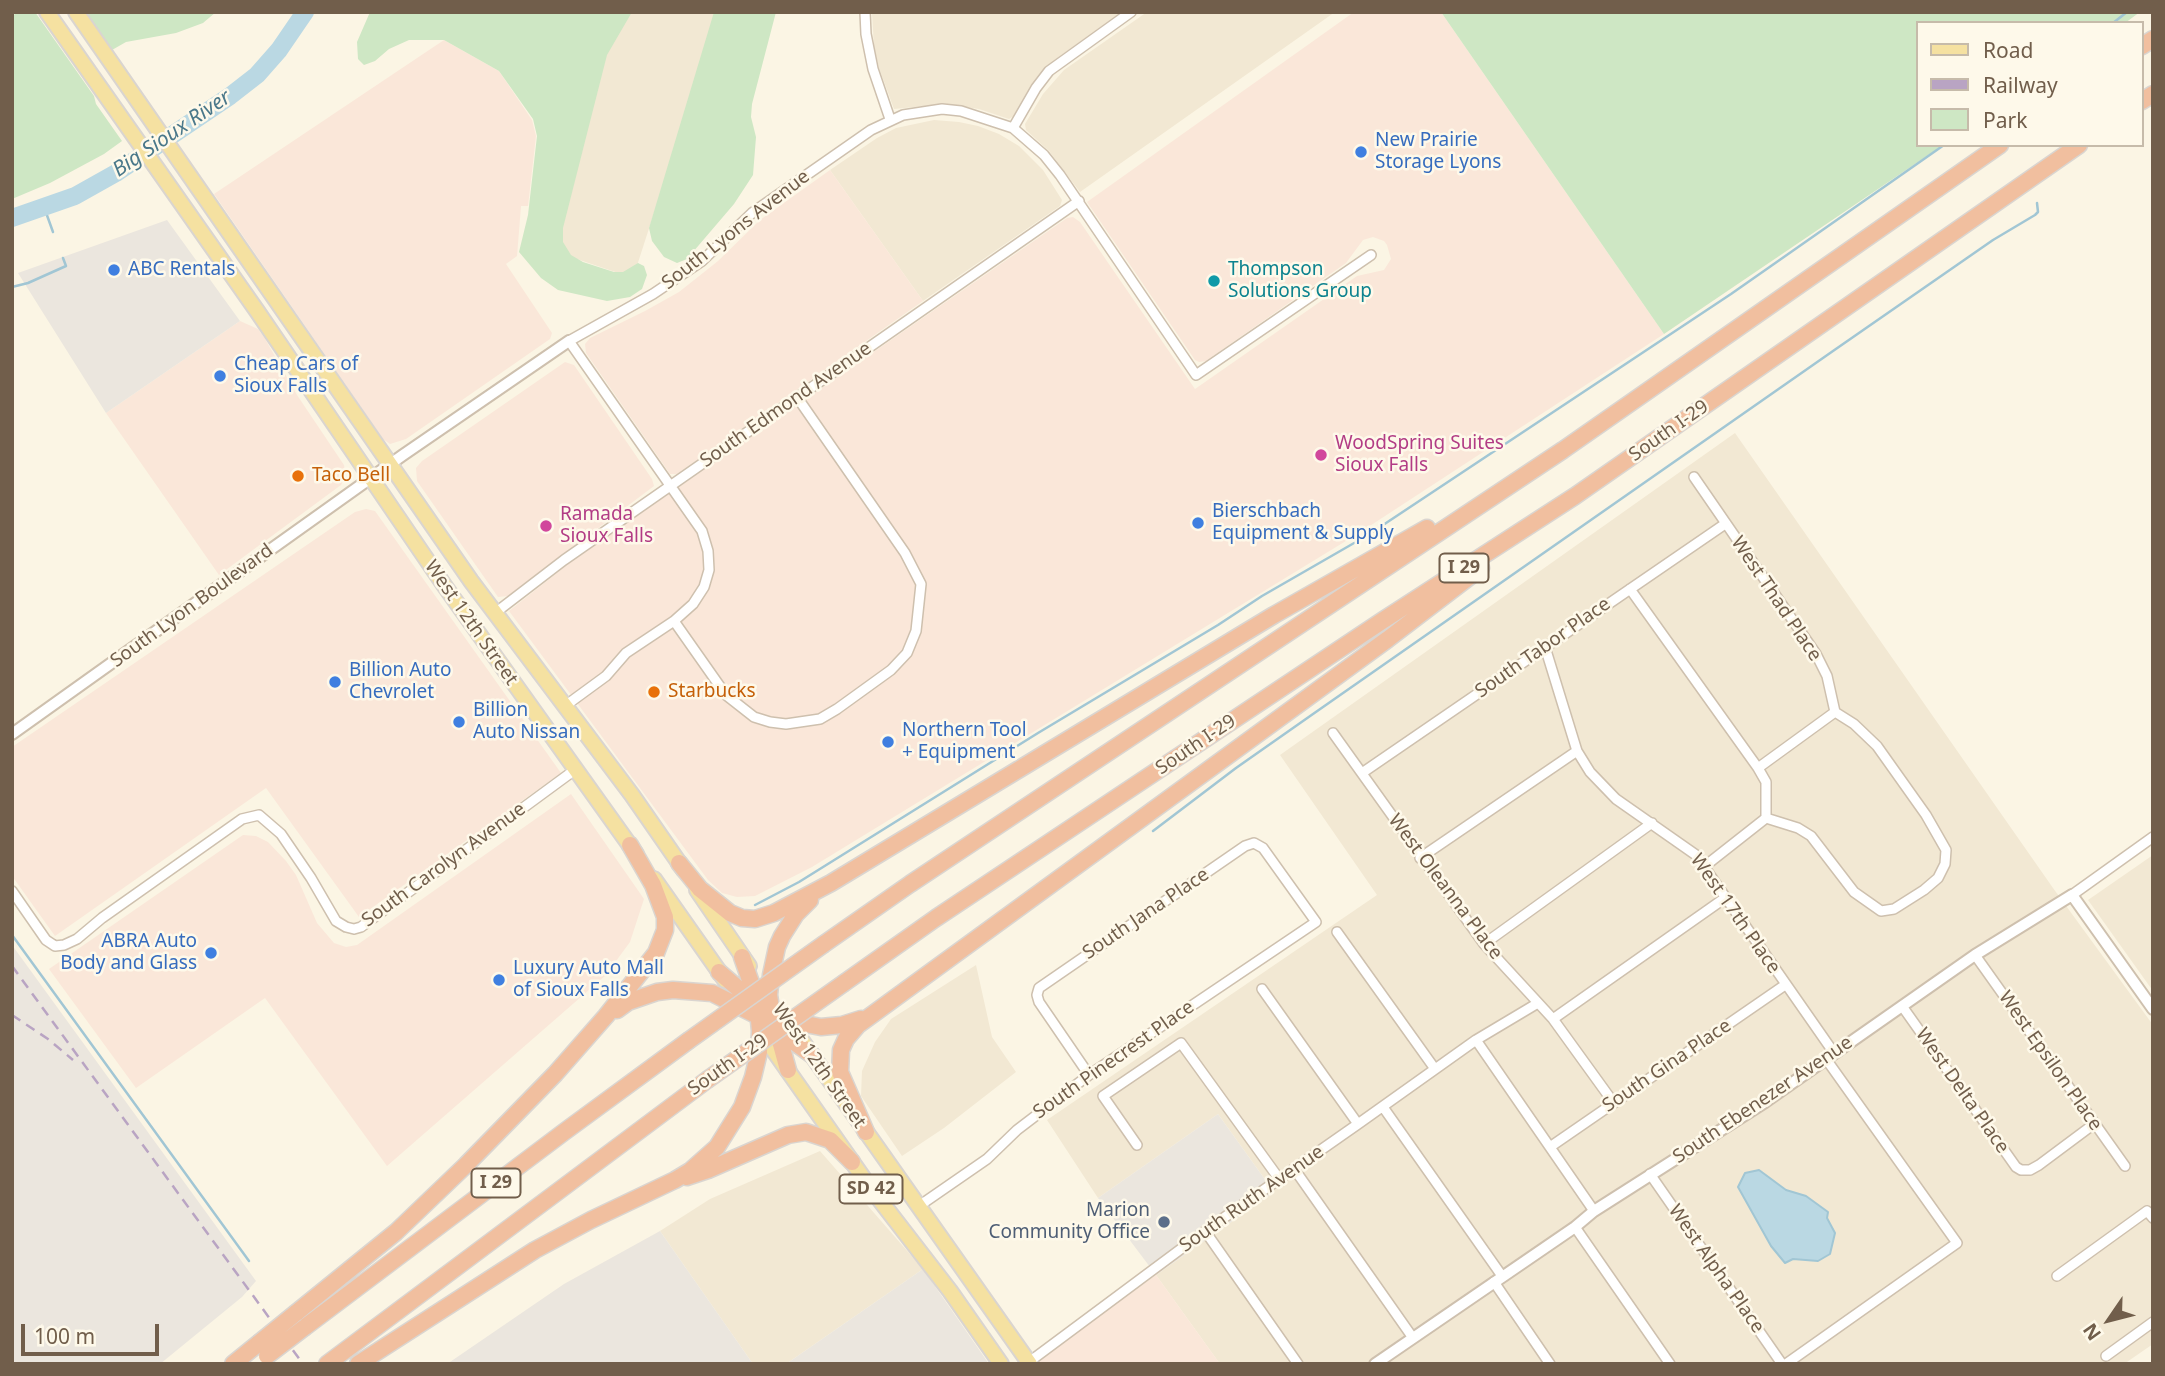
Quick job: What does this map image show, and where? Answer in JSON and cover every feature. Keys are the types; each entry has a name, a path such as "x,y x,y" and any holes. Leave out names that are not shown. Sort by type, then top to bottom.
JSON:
{"highway":[{"name":"I 29","path":"261,1354 301,1320 824,944 1563,450 1997,147"},
{"name":"South I-29","path":"330,1362 707,1080 936,918 1371,628 1575,496 2076,147"},
{"path":"679,863 709,898 730,913 755,919 774,914 831,883 1274,615 1563,450"},
{"path":"866,1132 845,1085 839,1060 850,1033 1388,639 1575,496"},
{"path":"301,1320 427,1203 536,1094 606,1016 656,953 665,930 665,917 661,902 631,845"},
{"path":"358,1364 535,1250 590,1220 675,1180 717,1147 734,1122 753,1077 773,961 782,936 796,914 831,883"},
{"path":"742,957 788,1070"},
{"path":"719,972 812,1055"},
{"path":"606,1016 643,996 673,990 712,993 800,1023 831,1027 854,1022 879,1010"},
{"path":"675,1180 697,1175 797,1133 822,1136 837,1146 852,1162"},
{"path":"233,1364 261,1354"}],"main road":[{"name":"West 12th Street","path":"47,12 444,585 719,972"},
{"name":"West 12th Street","path":"76,12 495,613 679,863 742,957"},
{"name":"West 12th Street","path":"812,1055 1030,1363"},
{"name":"West 12th Street","path":"788,1070 852,1162 1001,1364"}],"street":[{"path":"865,12 873,69 890,119"},
{"path":"1013,128 1036,88 1051,69 1131,12"},
{"name":"South Lyons Avenue","path":"391,464 569,341 702,261 752,213 794,182 890,119 927,110 961,111 1013,128 1044,155 1079,201 1196,375 1371,255"},
{"name":"South Edmond Avenue","path":"495,613 670,485 1079,201"},
{"path":"565,706 606,676 626,653 674,621 693,604 704,587 709,570 708,551 702,531 569,341"},
{"path":"674,621 726,695 754,717 778,723 802,723 820,719 891,670 906,653 916,631 921,584 905,553 797,397"},
{"name":"South Lyon Boulevard","path":"12,734 391,464"},
{"name":"West Thad Place","path":"1694,477 1816,654 1827,676 1835,712"},
{"name":"South Tabor Place","path":"1362,773 1725,524"},
{"path":"1630,589 1758,768 1766,782 1766,818"},
{"name":"West 17th Place","path":"1545,647 1577,751 1600,784 1630,810 1683,845 1705,866 1957,1243 1784,1364"},
{"path":"1758,768 1835,712 1864,732 1884,755 1926,815 1946,850 1943,870 1931,884 1894,909 1881,911 1854,892 1811,836 1798,828 1766,818"},
{"name":"West Oleanna Place","path":"1333,733 1420,859 1484,944 1553,1019 1613,1102"},
{"path":"1420,859 1577,751"},
{"name":"South Carolyn Avenue","path":"12,891 46,940 55,946 64,945 77,939 102,918 243,819 259,815 281,834 335,920 354,929 361,927 576,769"},
{"path":"1705,866 1766,818"},
{"path":"1484,944 1651,824"},
{"name":"South Ebenezer Avenue","path":"1375,1364 1575,1227 1594,1211 1765,1102 1975,955 2072,895 2153,837"},
{"name":"South Jana Place","path":"1089,1075 1040,1002 1037,995 1040,988 1245,846 1259,844 1270,854 1317,922"},
{"path":"2072,895 2153,1009"},
{"path":"1553,1019 1726,898"},
{"name":"South Pinecrest Place","path":"919,1206 987,1159 1017,1130 1089,1075 1317,922"},
{"path":"1337,932 1435,1069"},
{"name":"West Epsilon Place","path":"1975,955 2125,1166"},
{"name":"South Gina Place","path":"1550,1147 1785,985"},
{"path":"1262,989 1358,1124"},
{"name":"South Ruth Avenue","path":"1030,1363 1205,1231 1476,1040 1538,1003"},
{"name":"West Delta Place","path":"1902,1006 2016,1167 2031,1170 2039,1166 2094,1124"},
{"path":"1476,1040 1594,1211"},
{"path":"1137,1145 1103,1096 1181,1043 1280,1180"},
{"path":"1382,1107 1498,1279 1550,1364"},
{"path":"1295,1170 1413,1338"},
{"name":"West Alpha Place","path":"1650,1174 1784,1364"},
{"path":"2057,1276 2147,1211 2153,1218"},
{"path":"1575,1227 1670,1364"},
{"path":"1205,1231 1298,1364"},
{"path":"2106,1356 2153,1322"}],"shaded area":[{"path":"616,12 727,12 675,148 633,278 559,253 553,231"},
{"path":"872,12 1123,12 1060,56 1042,72 1014,116 1009,119 979,109 945,104 894,109 874,47"},
{"path":"1147,12 1335,12 1080,192 1049,151 1026,130 1025,124 1043,94 1064,70"},
{"path":"1354,12 1441,12 1664,334 1359,533 812,867 755,896 737,897 722,893 708,880 509,611 572,561 1067,218 1073,217 1080,222 1195,389 1357,276 1384,270 1391,259 1387,245 1373,237 1363,240 1346,263 1206,361 1199,362 1195,360 1087,202"},
{"path":"444,40 499,71 532,120 536,136 528,206 521,206 517,256 506,264 552,333 550,339 406,439 390,444 383,439 214,194"},
{"path":"934,120 978,126 1019,146 1043,170 1062,200 1060,206 923,301 830,170 896,128"},
{"path":"830,170 923,301 677,474 670,474 586,353 585,344 590,338 679,292 718,261 760,220"},
{"path":"167,220 240,321 106,413 18,273"},
{"path":"240,321 258,329 264,337 297,395 344,465 346,476 341,485 219,575 106,413"},
{"path":"565,362 574,365 652,479 654,486 508,596 498,597 417,481 416,468 422,461"},
{"path":"1735,433 2053,888 2153,1025 2153,1344 2124,1364 1220,1364 1156,1275 1274,1192 1218,1114 1098,1198 1047,1120 1377,895 1280,755"},
{"path":"366,509 375,511 561,773 359,917 266,788 55,936 12,876 12,747 355,512"},
{"path":"571,794 644,899 630,942 605,976 387,1166 265,998 136,1088 49,969 243,835 256,836 268,842 286,861 296,875 317,923 334,943 346,947 357,945"},
{"path":"2153,855 2153,991 2088,900"},
{"path":"12,945 256,1281 242,1297 160,1364 12,1364"},
{"path":"976,965 992,1037 1016,1072 944,1128 902,1156 861,1096 862,1071 875,1042 891,1019"},
{"path":"1218,1114 1274,1192 1156,1275 1098,1198"},
{"path":"820,1151 923,1269 786,1364 753,1364 660,1231 710,1199"},
{"path":"660,1231 753,1364 447,1364 564,1284"},
{"path":"923,1269 989,1364 786,1364"},
{"path":"1156,1275 1220,1364 1037,1364 1035,1361"}],"green space":[{"path":"18,12 35,12 122,141 104,154 50,183 12,199 12,16"},
{"path":"86,12 216,12 203,23 176,33 126,42 112,50"},
{"path":"370,12 632,12 607,55 563,228 563,242 571,255 614,272 623,272 638,263 644,266 647,275 642,289 630,297 607,301 558,290 541,278 519,252 528,215 537,136 533,119 499,71 444,40 409,40 364,65 358,59 357,42"},
{"path":"714,12 776,12 752,104 751,117 756,137 753,175 734,204 687,259 677,263 664,257 652,241 649,228"},
{"path":"1441,12 2140,12 2128,21 1916,21 1916,147 1940,147 1664,334"}],"water":[{"path":"1759,1170 1786,1190 1806,1196 1828,1212 1827,1218 1835,1233 1830,1254 1818,1261 1793,1259 1785,1263 1771,1246 1738,1187 1745,1173"}],"waterway":[{"name":"Big Sioux River","path":"12,218 75,196 116,173 230,96 257,75 279,50 305,12"},
{"path":"2116,21 2127,12"},
{"path":"755,905 799,882 1262,596 1368,535 1731,294 1941,147"},
{"path":"1153,831 1313,714 1993,240 2035,215 2038,212 2037,203"},
{"path":"44,207 53,232"},
{"path":"12,287 66,266 63,258"},
{"path":"12,935 249,1261"}],"railway":[{"path":"12,966 303,1364"},
{"path":"12,1015 73,1060"}],"place":[{"name":"New Prairie Storage Lyons","path":"1361,152"},
{"name":"ABC Rentals","path":"114,270"},
{"name":"Thompson Solutions Group","path":"1214,281"},
{"name":"Cheap Cars of Sioux Falls","path":"220,376"},
{"name":"WoodSpring Suites Sioux Falls","path":"1321,455"},
{"name":"Taco Bell","path":"298,476"},
{"name":"Bierschbach Equipment & Supply","path":"1198,523"},
{"name":"Ramada Sioux Falls","path":"546,526"},
{"name":"Billion Auto Chevrolet","path":"335,682"},
{"name":"Starbucks","path":"654,692"},
{"name":"Billion Auto Nissan","path":"459,722"},
{"name":"Northern Tool + Equipment","path":"888,742"},
{"name":"ABRA Auto Body and Glass","path":"211,953"},
{"name":"Luxury Auto Mall of Sioux Falls","path":"499,980"},
{"name":"Marion Community Office","path":"1164,1222"}]}
